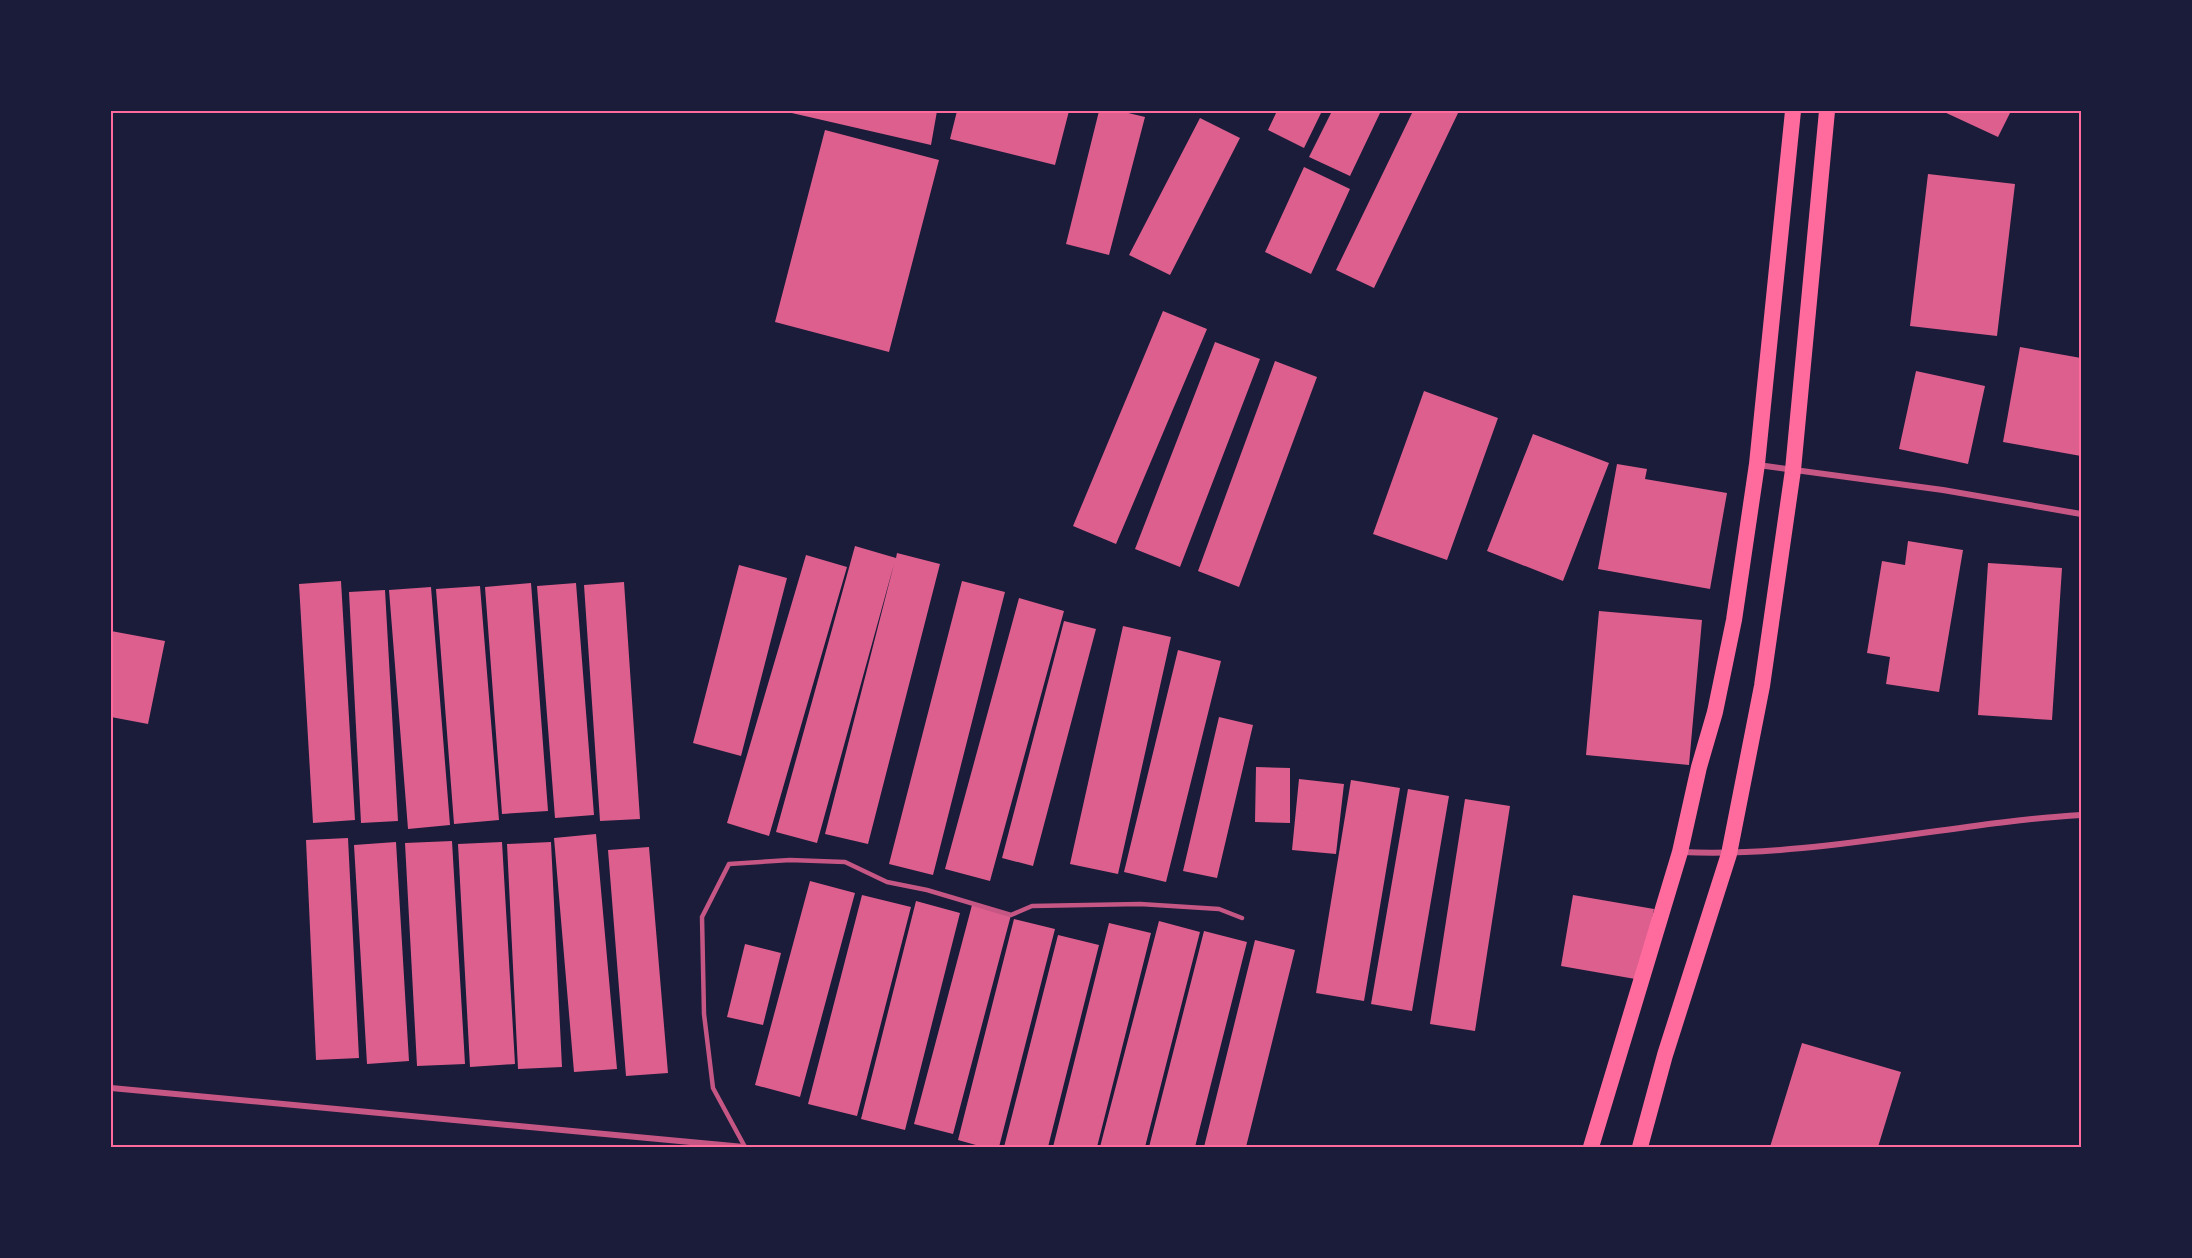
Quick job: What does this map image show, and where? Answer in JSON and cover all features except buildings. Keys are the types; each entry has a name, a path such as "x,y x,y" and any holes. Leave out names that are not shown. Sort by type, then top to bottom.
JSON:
{"highway":[{"path":"1592,1147 1680,852 1699,766 1715,712 1734,620 1757,464 1793,111"},
{"path":"1640,1147 1665,1055 1729,854 1762,686 1793,470 1827,111"}],"street":[{"path":"1757,464 1943,490 2081,514"},
{"path":"1680,852 1729,854 2081,815"},
{"path":"111,1088 745,1147"}],"lane":[{"path":"745,1147 713,1088 704,1014 702,916 729,864 790,860 845,862 887,882 927,890 1011,915 1032,906 1140,904 1219,909 1242,918"}]}
